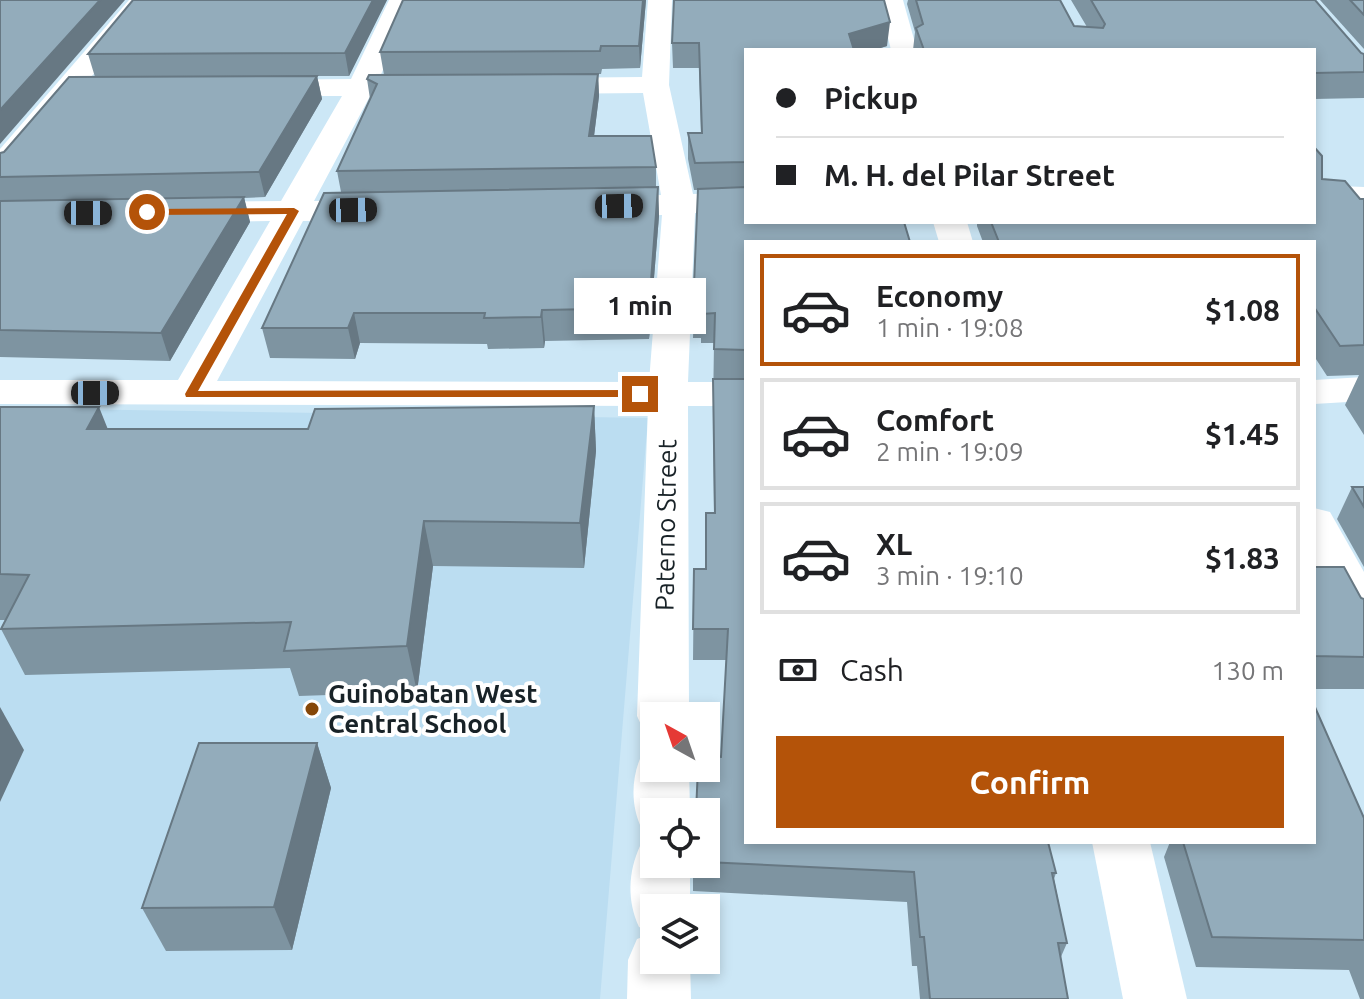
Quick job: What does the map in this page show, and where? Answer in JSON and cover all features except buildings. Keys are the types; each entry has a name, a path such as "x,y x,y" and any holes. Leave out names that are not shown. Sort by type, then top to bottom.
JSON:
{"street":[{"path":"0,168 142,0"},
{"path":"190,394 361,87 401,0"},
{"name":"Paterno Street","path":"660,0 655,85 679,206 668,394 663,702"},
{"path":"891,0 903,48"},
{"path":"515,86 655,85"},
{"path":"238,88 453,87"},
{"path":"69,89 100,89"},
{"path":"1316,195 1364,197"},
{"path":"571,207 744,202"},
{"path":"155,212 402,209"},
{"path":"1316,392 1364,389"},
{"path":"0,392 744,394"},
{"path":"1316,527 1364,616"},
{"path":"1121,844 1155,999"},
{"path":"659,974 659,999"}],"shaded area":[{"name":"Guinobatan West Central School","path":"0,408 648,418 600,999 0,999"}],"place":[{"name":"Guinobatan West Central School","path":"312,709"}],"route":[{"path":"147,212 294,211 190,394 640,394"}]}
